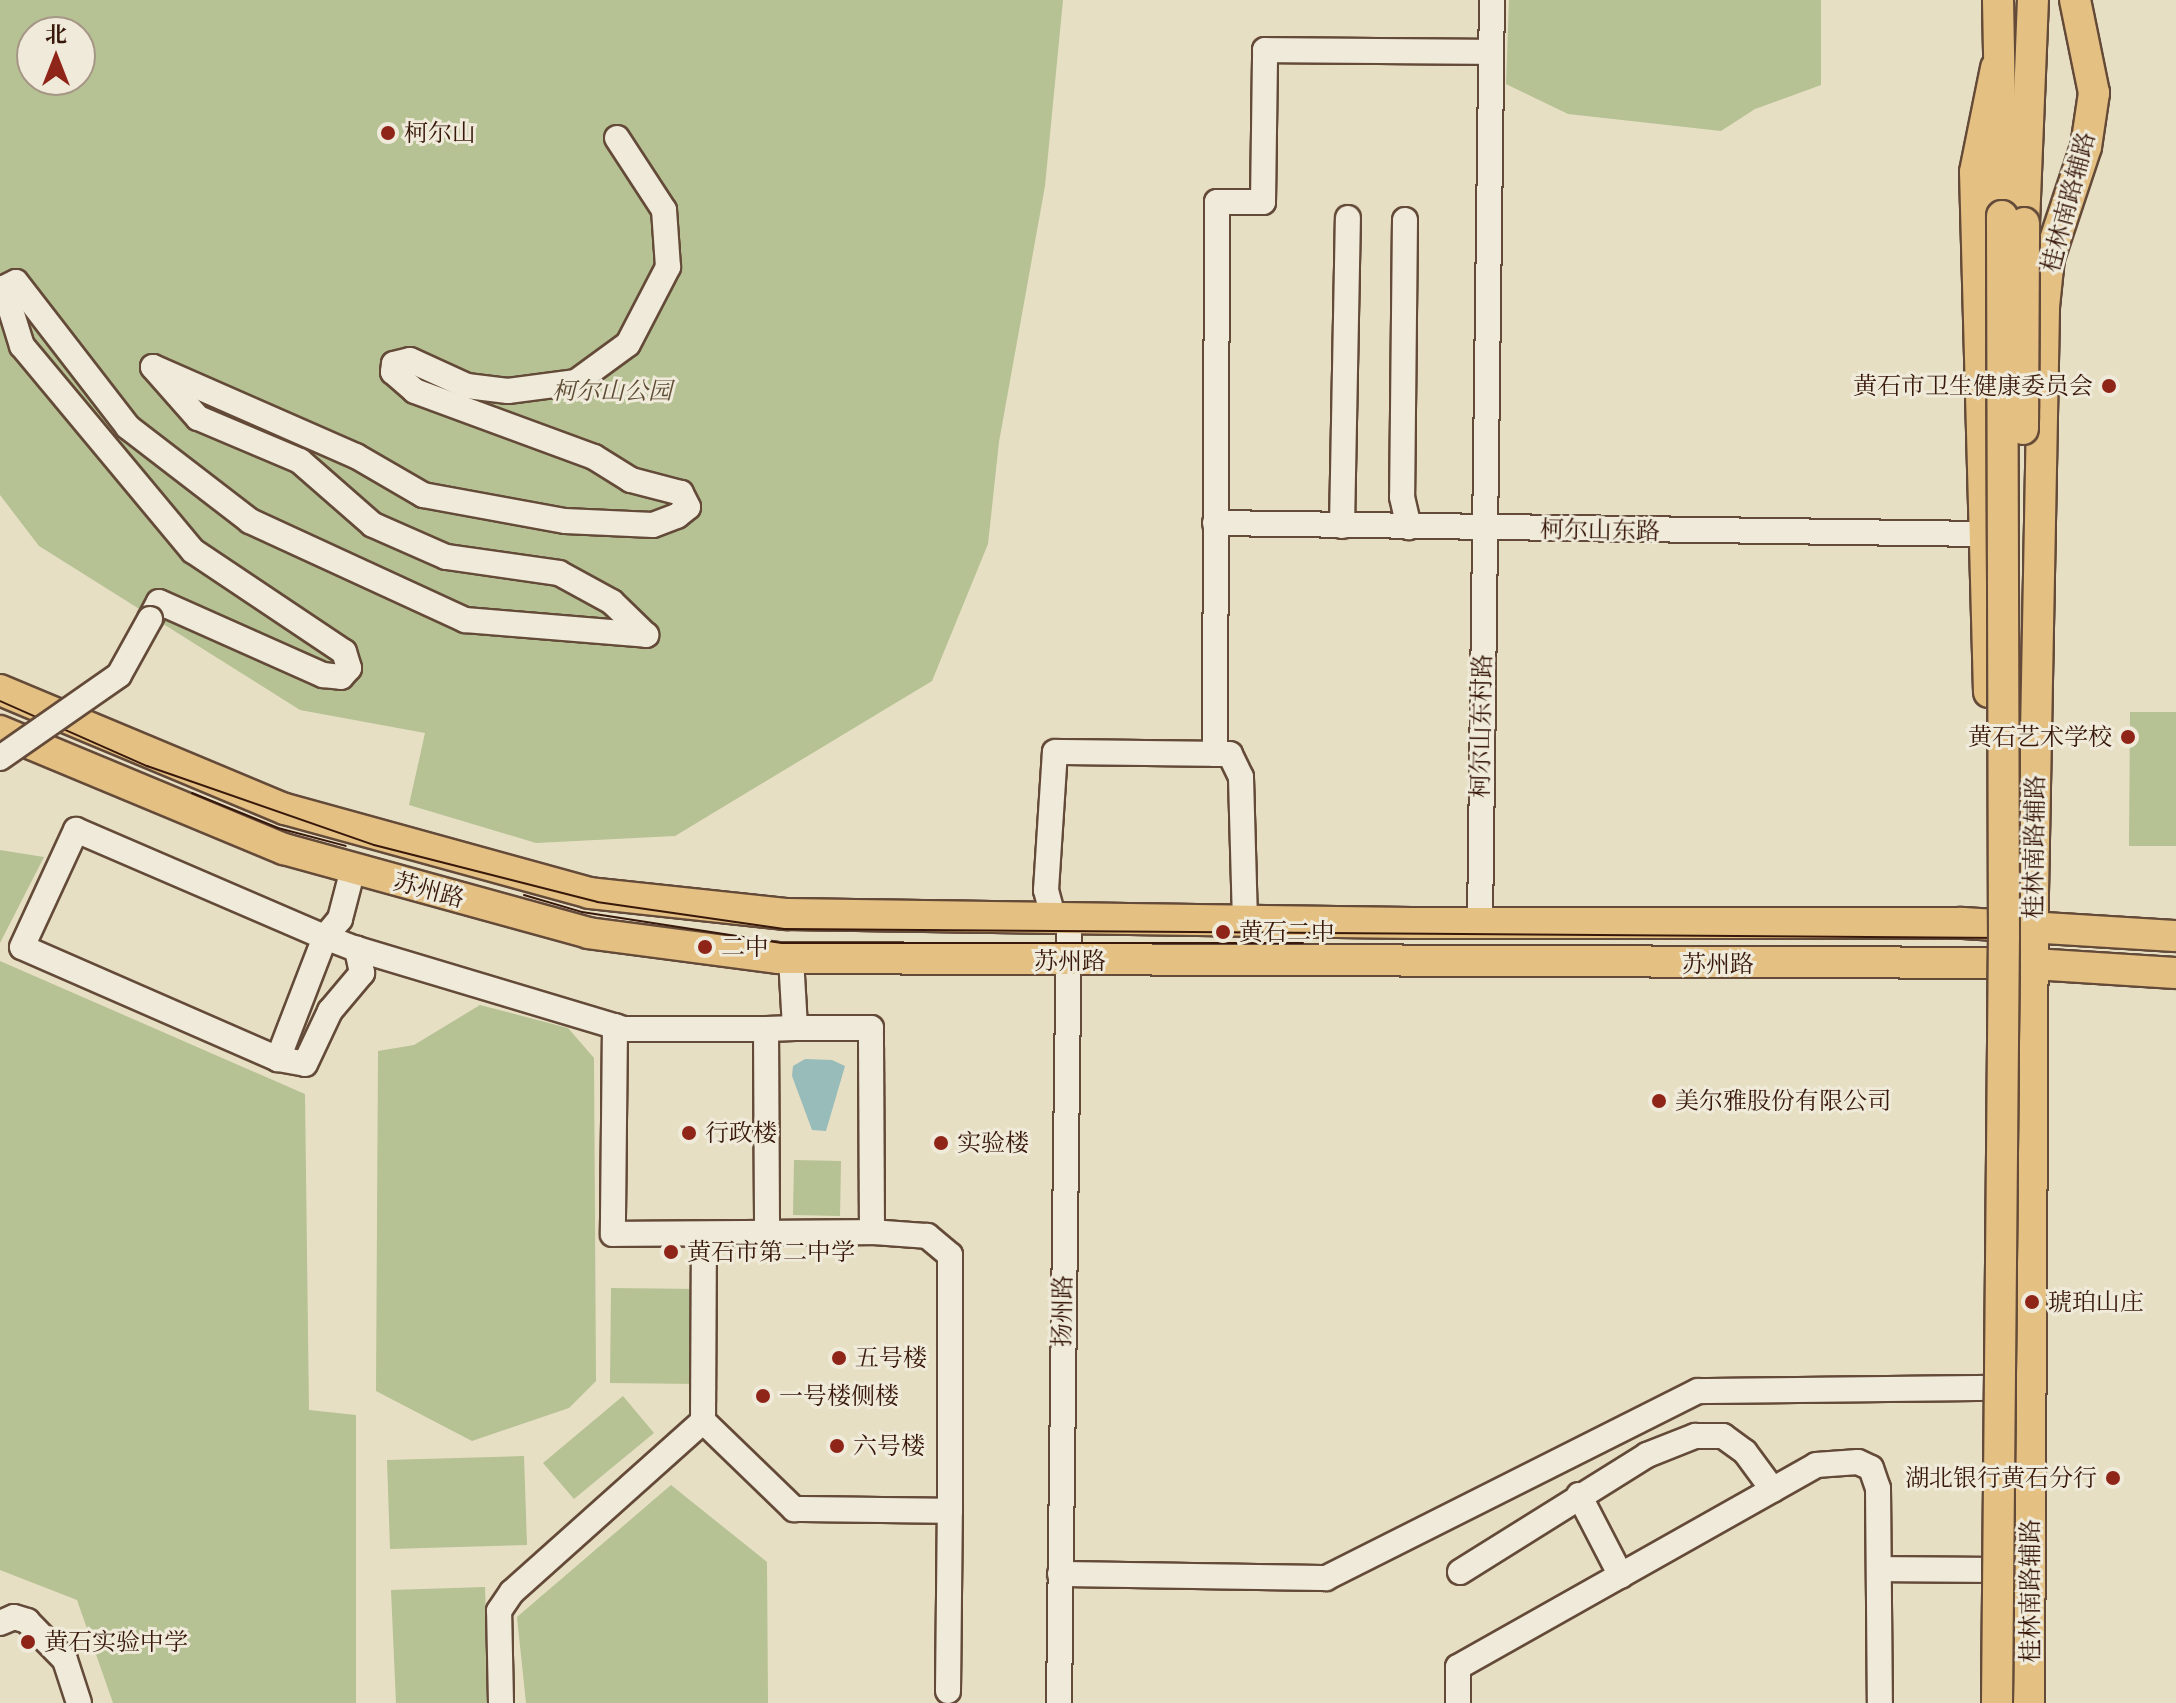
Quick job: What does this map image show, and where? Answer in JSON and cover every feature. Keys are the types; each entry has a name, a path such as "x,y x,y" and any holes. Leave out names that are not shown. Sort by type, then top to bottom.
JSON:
{"main road":[{"path":"1998,0 1996,68 2013,219 2016,1703"},
{"path":"1997,1703 2013,219 2033,0"},
{"name":"桂林南路辅路","path":"2029,1703 2032,964 2044,307 2049,258 2086,147 2094,93 2075,0"},
{"name":"桂林南路辅路","path":"1987,1703 1987,1388 1995,924 1975,172 1996,68"},
{"name":"苏州路","path":"0,690 285,809 589,893 787,914 1062,920 2033,924 2176,936"},
{"name":"苏州路","path":"0,731 284,849 353,869 588,933 791,958 1995,963 2176,973"}],"street":[{"name":"柯尔山东村路","path":"1480,923 1492,0"},
{"path":"1245,921 1241,777 1230,754 1215,754 1217,202 1263,202 1265,50 1491,52"},
{"path":"0,758 119,675 159,602 323,675 341,677 349,668 344,652 193,551 22,346 4,288 16,282 128,427 250,521 465,620 646,635 612,602 559,573 446,557 373,525 300,461 198,418 153,367 234,407 356,456 423,495 590,523 653,525 677,516 688,507 681,493 631,480 594,457 415,391 393,372 394,364 410,360 467,386 508,391 576,382 628,344 668,267 664,210 617,138"},
{"path":"1342,526 1348,218"},
{"path":"1405,220 1402,497 1409,527"},
{"name":"柯尔山东路","path":"1215,523 1985,534"},
{"name":"扬州路","path":"1059,1703 1069,961 1062,920 1046,890 1055,752 1215,754"},
{"path":"357,949 362,973 330,1011 305,1064 278,1059 22,947 76,830 357,949 615,1026 871,1028 872,1232"},
{"path":"278,1059 325,937 340,919 353,869"},
{"path":"791,958 795,1028"},
{"path":"615,1026 613,1234 872,1232 927,1236 950,1255 948,1691"},
{"path":"766,1029 767,1233"},
{"path":"704,1234 703,1421 794,1509 950,1511"},
{"path":"1060,1574 1326,1578 1698,1391 1987,1388"},
{"path":"501,1703 499,1611 512,1592 703,1421"},
{"path":"1460,1572 1647,1455 1695,1436 1723,1436 1734,1444 1773,1490"},
{"path":"1458,1703 1458,1667 1816,1465 1858,1462 1871,1468 1878,1488 1880,1703"},
{"path":"1579,1495 1621,1576"},
{"path":"1880,1569 1987,1570"},
{"path":"0,1623 14,1617 27,1621 65,1660 79,1703"}],"green space":[{"name":"柯尔山公园","path":"0,0 1063,0 1045,186 999,442 988,544 932,681 675,836 536,843 409,805 425,733 300,710 39,546 0,495"},
{"path":"1509,0 1821,0 1821,85 1755,109 1721,131 1568,114 1506,84"},
{"path":"2130,712 2176,712 2176,846 2129,846"},
{"path":"0,850 44,857 0,943"},
{"path":"0,961 305,1094 309,1410 356,1415 356,1703 113,1703 77,1600 0,1570"},
{"path":"480,1005 568,1028 594,1058 596,1381 569,1408 472,1441 376,1391 378,1051 414,1045"},
{"path":"794,1160 841,1161 840,1216 793,1215"},
{"path":"611,1288 700,1289 699,1384 610,1383"},
{"path":"623,1396 654,1433 574,1499 543,1463"},
{"path":"524,1456 527,1545 390,1549 387,1460"},
{"path":"671,1485 767,1562 768,1703 526,1703 517,1617"},
{"path":"485,1587 489,1703 396,1703 391,1590"}],"water":[{"path":"805,1059 832,1060 845,1066 826,1131 812,1130 792,1076 793,1066"}],"tram line":[{"path":"0,701 147,766 374,845 597,902 784,929 2004,938 2014,949 2017,981 2011,1703"},
{"path":"192,793 278,828 346,846"},
{"path":"524,895 582,912 782,943 1303,943"}],"place":[{"name":"柯尔山","path":"388,133"},
{"name":"黄石市卫生健康委员会","path":"2109,386"},
{"name":"黄石艺术学校","path":"2128,737"},
{"name":"黄石二中","path":"1223,932"},
{"name":"二中","path":"705,947"},
{"name":"美尔雅股份有限公司","path":"1659,1101"},
{"name":"行政楼","path":"689,1133"},
{"name":"实验楼","path":"941,1143"},
{"name":"黄石市第二中学","path":"671,1252"},
{"name":"琥珀山庄","path":"2032,1302"},
{"name":"五号楼","path":"839,1358"},
{"name":"一号楼侧楼","path":"763,1396"},
{"name":"六号楼","path":"837,1446"},
{"name":"湖北银行黄石分行","path":"2113,1478"},
{"name":"黄石实验中学","path":"28,1642"}]}
